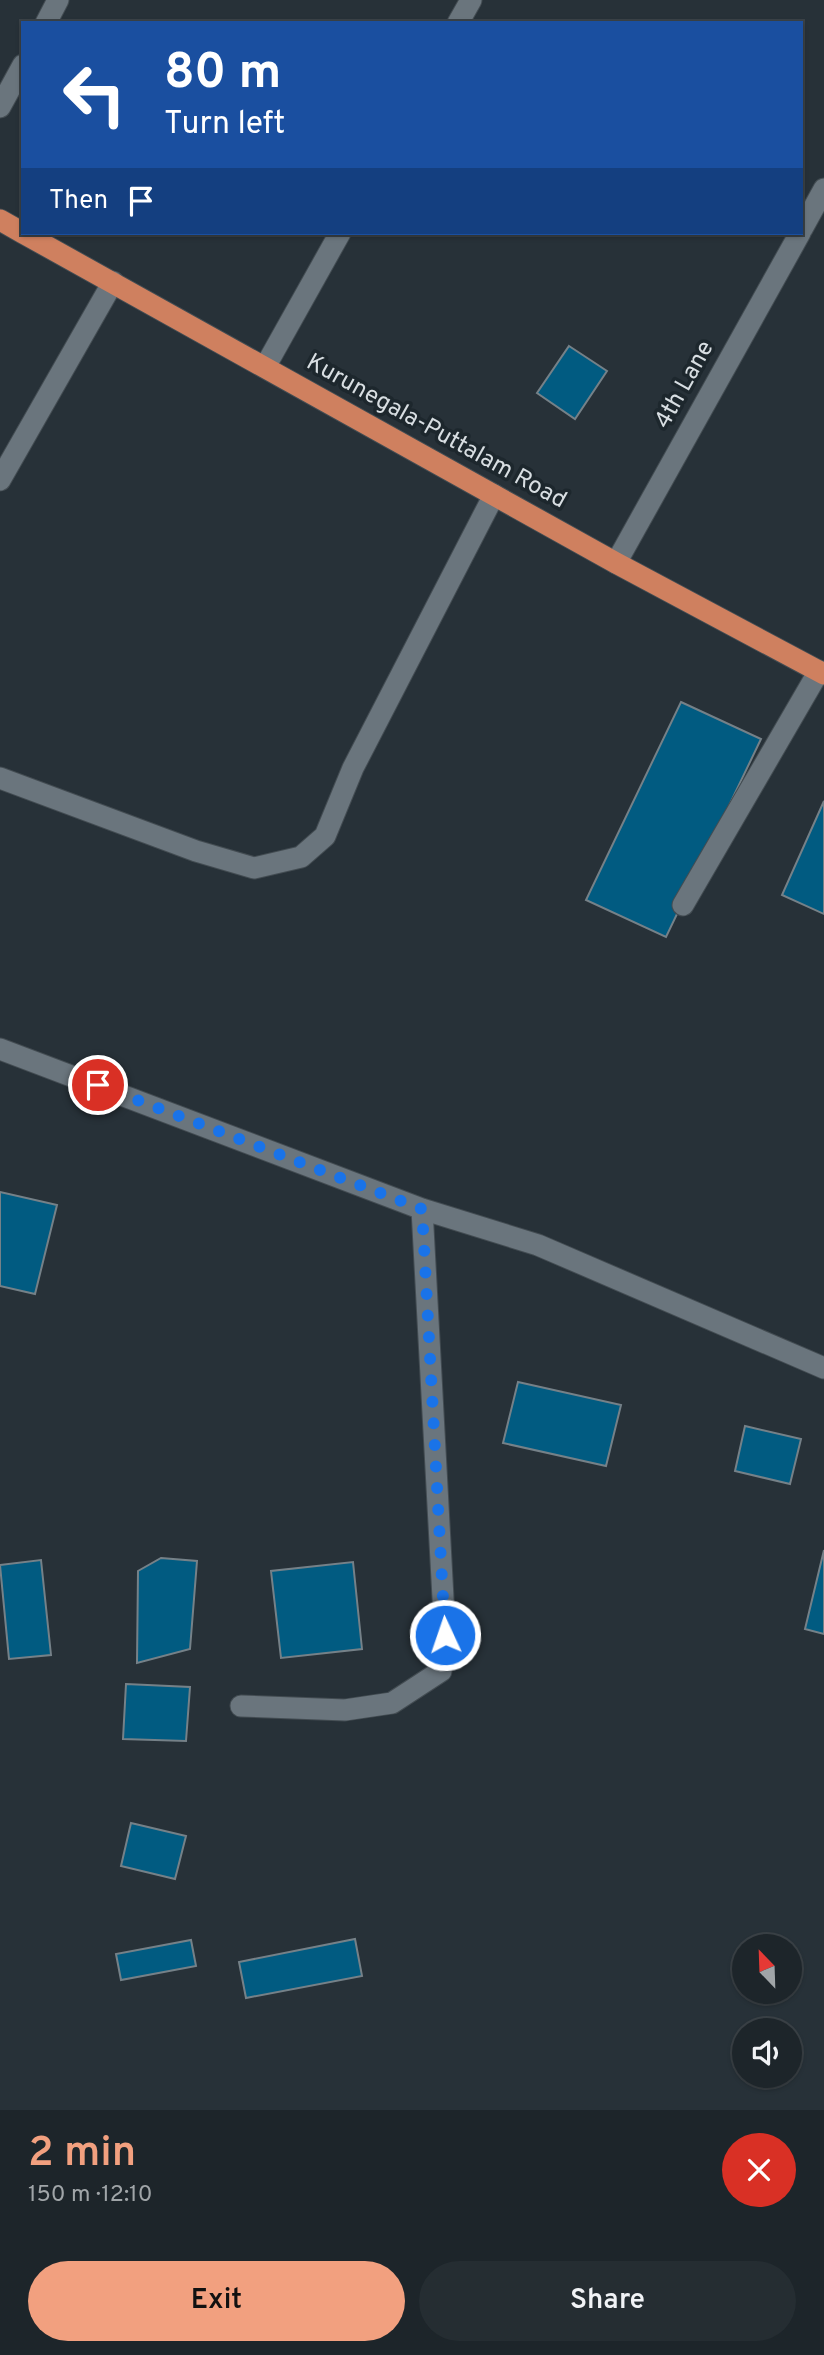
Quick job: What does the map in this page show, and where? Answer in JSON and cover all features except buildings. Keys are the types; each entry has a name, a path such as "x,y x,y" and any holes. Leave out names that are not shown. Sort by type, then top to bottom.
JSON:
{"highway":[{"name":"Kurunegala-Puttalam Road","path":"0,220 21,232"},
{"name":"Kurunegala-Puttalam Road","path":"27,235 616,563 821,673"}],"street":[{"path":"47,21 58,0"},
{"path":"459,21 471,0"},
{"path":"0,107 21,69"},
{"name":"4th Lane","path":"803,227 824,189"},
{"path":"265,367 339,235"},
{"name":"4th Lane","path":"616,563 799,235"},
{"path":"0,480 113,282"},
{"path":"0,778 196,851 254,868 301,858 326,836 353,768 494,495"},
{"path":"683,905 821,673"},
{"path":"0,1049 422,1209 538,1245 824,1368"},
{"path":"241,1706 345,1710 392,1703 441,1671 445,1635 422,1209"}],"route":[{"path":"98,1085 422,1209 445,1635"}]}
